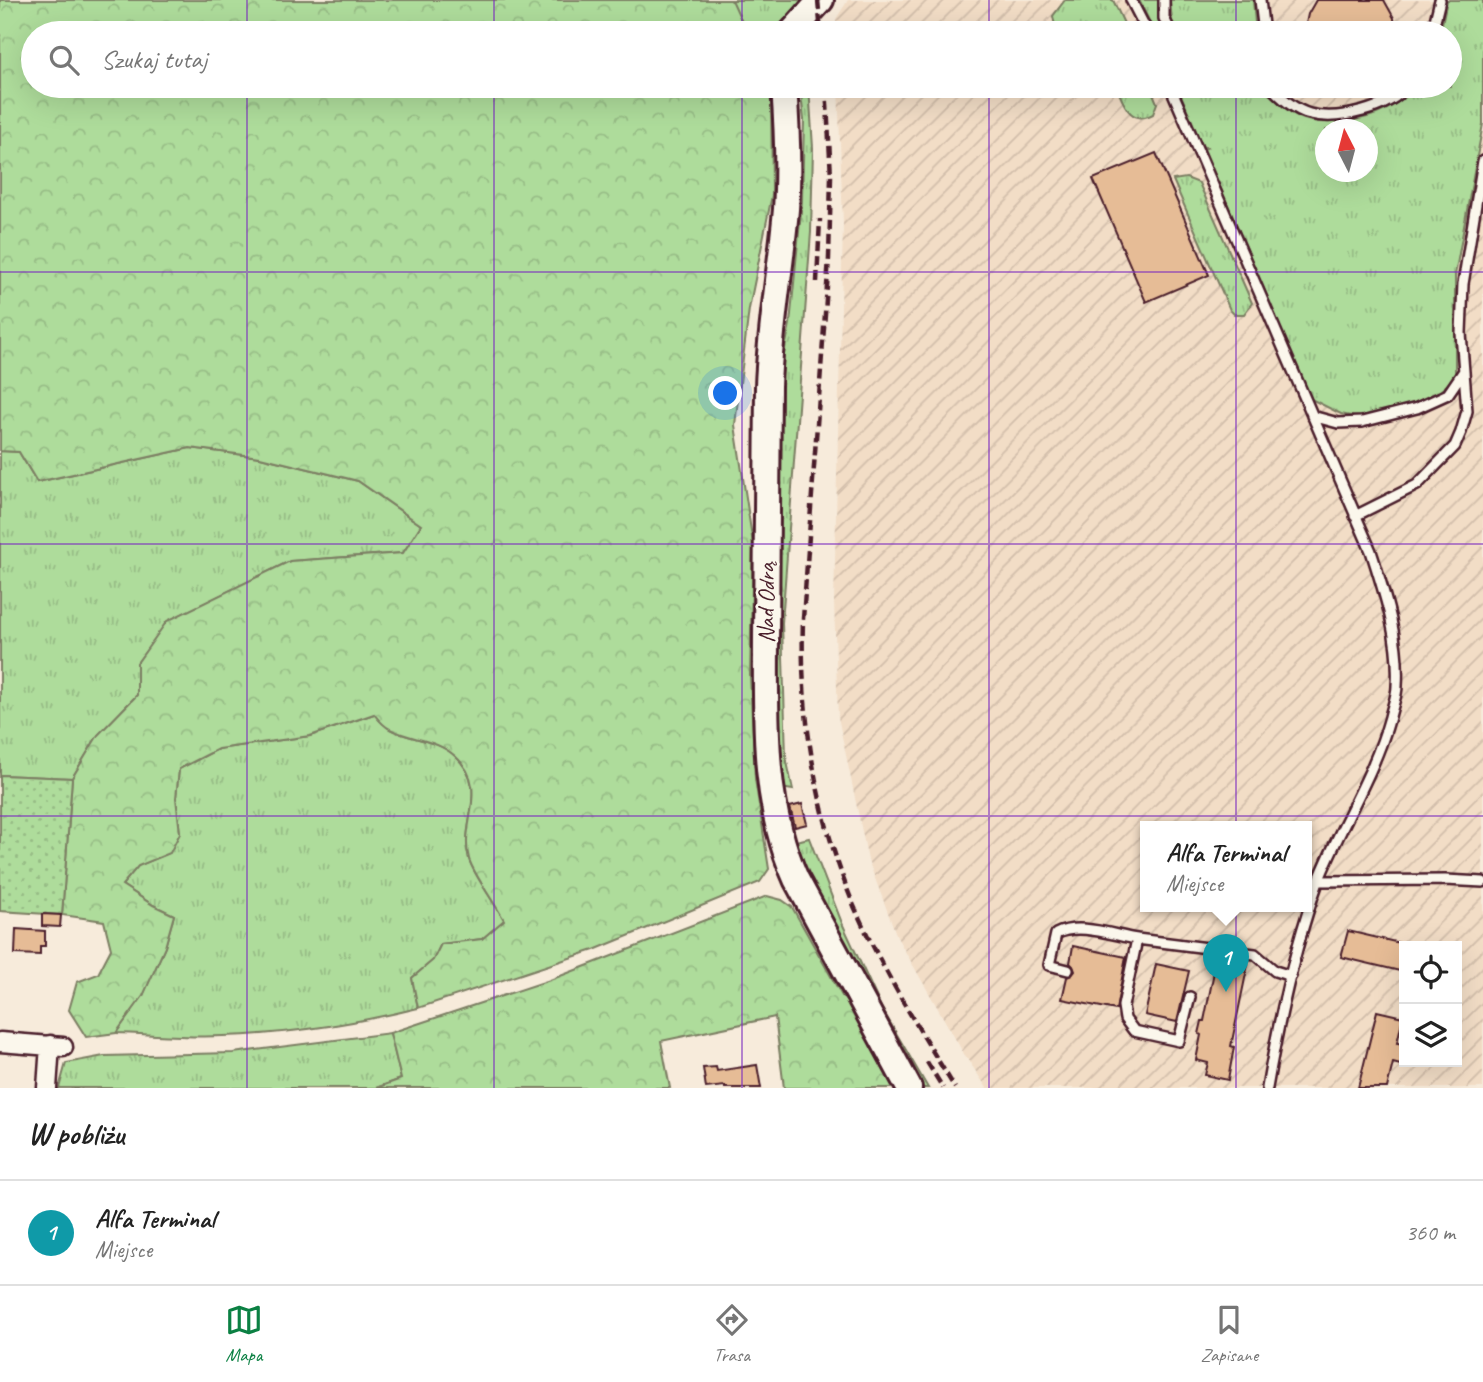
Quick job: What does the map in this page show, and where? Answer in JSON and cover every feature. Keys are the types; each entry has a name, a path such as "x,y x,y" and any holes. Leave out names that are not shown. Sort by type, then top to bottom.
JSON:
{"street":[{"path":"802,21 821,0"},
{"name":"Nad Odrą","path":"785,98 788,132 787,186 768,386 766,730 771,795 785,854 796,879 909,1088"},
{"path":"0,1042 56,1046 47,1088"}],"lane":[{"path":"1131,0 1141,21"},
{"path":"1164,0 1165,21"},
{"path":"1261,0 1263,21"},
{"path":"1435,21 1440,0"},
{"path":"1175,98 1371,551 1388,608 1397,657 1397,689 1384,738 1319,881 1312,905"},
{"path":"1282,98 1308,114 1322,116 1379,107 1391,98"},
{"path":"1355,516 1417,485 1455,446 1467,411 1461,333 1463,284 1483,161"},
{"path":"1312,416 1338,423 1362,422 1417,408 1448,394 1463,372"},
{"path":"1319,881 1483,882"},
{"path":"1267,1088 1291,976 1310,912"},
{"path":"1068,970 1049,965 1056,934 1066,929 1077,929 1255,954 1275,971 1291,976"},
{"path":"1137,939 1124,1006 1125,1019 1134,1031 1179,1041 1190,998"}],"shaded area":[{"path":"848,0 1483,0 1483,1088 987,1088 964,1054 898,939 868,860 838,717 834,602 843,224 838,98 1462,98 1462,21 836,19"}],"green space":[{"path":"0,0 730,0 742,21 21,21 21,98 771,98 772,195 749,309 735,425 753,544 750,675 755,779 769,869 760,882 594,950 418,1008 412,978 433,960 441,944 482,939 504,920 469,859 467,846 473,793 466,768 448,750 390,729 374,714 310,736 218,749 179,769 176,798 180,833 170,853 138,866 122,885 174,915 165,947 143,996 116,1033 86,1037 69,1010 77,982 98,974 111,949 104,921 62,915 72,778 98,735 137,695 137,663 167,621 290,561 403,553 421,525 358,481 260,457 190,448 37,482 19,452 0,451"},
{"path":"730,0 801,0 786,21 741,21"},
{"path":"1065,0 1113,0 1123,21 1054,21 1053,16"},
{"path":"1139,0 1158,0 1159,21 1149,21"},
{"path":"1170,0 1253,0 1255,21 1172,21"},
{"path":"1447,0 1483,0 1483,124 1455,275 1455,378 1428,401 1355,417 1341,414 1311,399 1204,149 1208,147 1203,147 1182,98 1274,98 1299,117 1315,121 1315,182 1378,182 1378,119 1358,119 1389,108 1403,98 1462,98 1462,21 1443,21"},
{"path":"801,98 810,98 813,148 811,232 782,623 786,757 793,790 780,788 773,719 776,474 782,363 790,324 802,201 804,120"},
{"path":"1121,98 1155,98 1157,103 1153,114 1145,117 1133,115"},
{"path":"1186,178 1199,183 1252,303 1244,314 1234,314 1230,310 1173,180"},
{"path":"190,448 260,457 358,481 421,525 403,553 290,561 168,621 137,663 137,695 98,735 72,778 0,775 0,451 19,452 37,482"},
{"path":"374,714 390,729 448,750 466,768 473,793 467,846 469,859 505,920 482,939 441,944 433,961 412,978 418,1008 370,1019 273,1033 196,1037 116,1033 143,995 165,947 174,915 122,885 138,866 169,853 180,833 176,798 179,769 218,749 310,736"},
{"path":"0,775 72,778 62,915 0,911"},
{"path":"809,838 842,923 881,1007 928,1088 917,1088 811,884 792,842"},
{"path":"767,896 782,900 792,907 842,996 853,1010 894,1088 784,1088 775,1017 661,1041 670,1088 376,1088 401,1079 390,1033 550,980"},
{"path":"390,1033 401,1079 376,1088 59,1088 66,1063 104,1056 233,1053"}],"building":[{"path":"1316,0 1384,0 1394,21 1307,21"},
{"path":"1156,153 1209,275 1146,302 1093,179"},
{"path":"802,804 807,824 795,827 790,807"},
{"path":"42,914 61,915 60,927 42,926"},
{"path":"16,929 45,931 45,946 40,946 40,955 15,954"},
{"path":"1348,931 1399,943 1399,971 1341,957"},
{"path":"1073,946 1126,957 1116,1010 1062,999 1067,977 1075,971 1070,963"},
{"path":"1217,957 1248,964 1231,1046 1234,1047 1228,1080 1205,1075 1208,1063 1196,1060 1201,1035 1199,1034"},
{"path":"1156,964 1189,971 1177,1022 1145,1015"},
{"path":"1377,1011 1399,1016 1399,1065 1393,1063 1387,1088 1358,1088"},
{"path":"757,1065 761,1088 706,1088 703,1068 716,1067 717,1071"}],"railway":[{"path":"818,0 820,21"},
{"path":"827,98 831,176 829,258 803,619 804,693 808,729 820,801 854,906 889,976 955,1088"},
{"path":"817,282 820,219"},
{"path":"927,1062 943,1088"}],"place":[{"name":"Alfa Terminal","path":"1226,992"}]}
